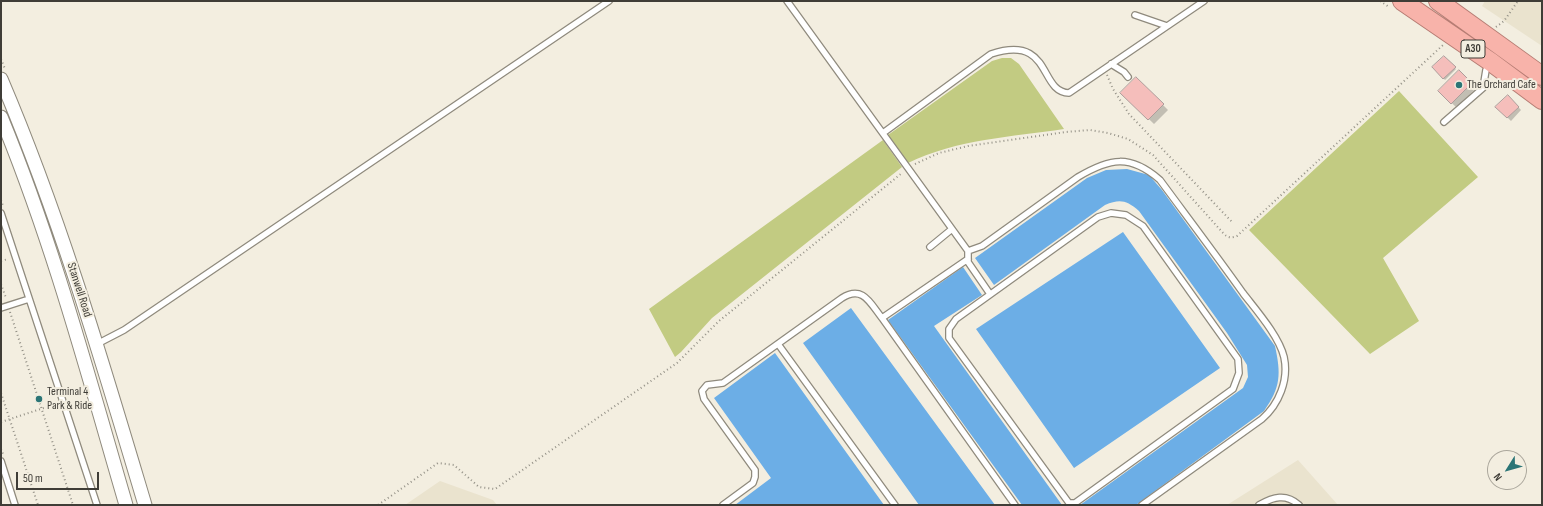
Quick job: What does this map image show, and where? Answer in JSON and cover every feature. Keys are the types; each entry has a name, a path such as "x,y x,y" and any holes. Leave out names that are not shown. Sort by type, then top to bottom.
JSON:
{"highway":[{"name":"A30","path":"1402,1 1492,62 1542,100"},
{"name":"A30","path":"1438,1 1542,76"}],"street":[{"name":"Stanwell Road","path":"1,79 24,134 52,209 97,344 145,505"},
{"name":"Stanwell Road","path":"1,117 37,211 81,352 126,505"}],"lane":[{"path":"97,344 124,330 609,1"},
{"path":"787,1 968,251 968,262 990,294"},
{"path":"883,133 991,54 1004,50 1017,49 1036,58 1056,88 1063,93 1069,93 1204,1"},
{"path":"1135,15 1167,26"},
{"path":"1444,122 1483,88 1486,70 1492,62"},
{"path":"1111,64 1124,72 1128,78"},
{"path":"968,251 982,246 1078,177 1092,169 1106,163 1122,162 1137,165 1151,172 1160,180 1262,319 1279,344 1284,356 1284,382 1275,404 1262,419 1142,505"},
{"path":"1,213 98,505"},
{"path":"1111,213 1126,215 1143,226 1234,353 1238,359 1239,373 1233,388 1075,503 1069,503 949,338 949,329 956,319 990,294 1098,217 1111,213"},
{"path":"930,247 952,230"},
{"path":"882,318 968,259"},
{"path":"723,505 753,483 755,470 704,399 702,391 707,385 723,382 849,293 857,293 865,296 882,318 1015,505"},
{"path":"1,308 29,299"},
{"path":"778,344 895,505"},
{"path":"1,461 15,505"},
{"path":"1259,505 1269,499 1281,496 1293,500 1299,505"}],"path":[{"path":"1504,21 1518,1"},
{"path":"378,505 438,463 454,464 478,487 494,489 677,363 718,321 908,168 919,161 939,153 968,146 1066,132 1090,130 1108,133 1128,139 1152,155 1224,234 1233,238 1243,231 1445,43"},
{"path":"1104,69 1113,89 1129,114 1234,223"},
{"path":"1,284 6,299"},
{"path":"9,309 73,505"},
{"path":"1,393 38,505"},
{"path":"1,422 63,402"}],"shaded area":[{"path":"1485,1 1542,1 1542,46 1482,6"},
{"path":"1298,460 1338,505 1227,505"},
{"path":"440,481 493,500 497,505 405,505"}],"green space":[{"path":"1002,58 1011,58 1019,64 1064,129 965,144 927,155 908,163 888,135 992,61"},
{"path":"1399,91 1478,177 1383,258 1419,321 1370,354 1249,230"},
{"path":"883,140 902,167 712,318 675,357 649,309"}],"water":[{"path":"1127,169 1149,175 1162,190 1275,346 1279,373 1274,395 1264,411 1136,505 1080,505 1243,388 1248,377 1247,365 1227,333 1139,211 1126,203 1119,201 1105,205 994,285 975,258 1087,178 1106,170"},
{"path":"1123,232 1220,368 1074,468 976,329"},
{"path":"963,267 982,295 934,326 1062,505 1022,505 888,320"},
{"path":"851,308 995,505 919,505 803,343"},
{"path":"775,353 884,505 735,505 771,478 714,398"}],"building":[{"path":"1444,56 1456,67 1443,79 1432,67"},
{"path":"1459,70 1472,83 1451,104 1438,91"},
{"path":"1136,77 1164,104 1148,120 1120,93"},
{"path":"1508,95 1519,107 1507,118 1495,107"}],"place":[{"name":"The Orchard Cafe","path":"1459,85"},
{"name":"Terminal 4 Park & Ride","path":"39,399"}]}
